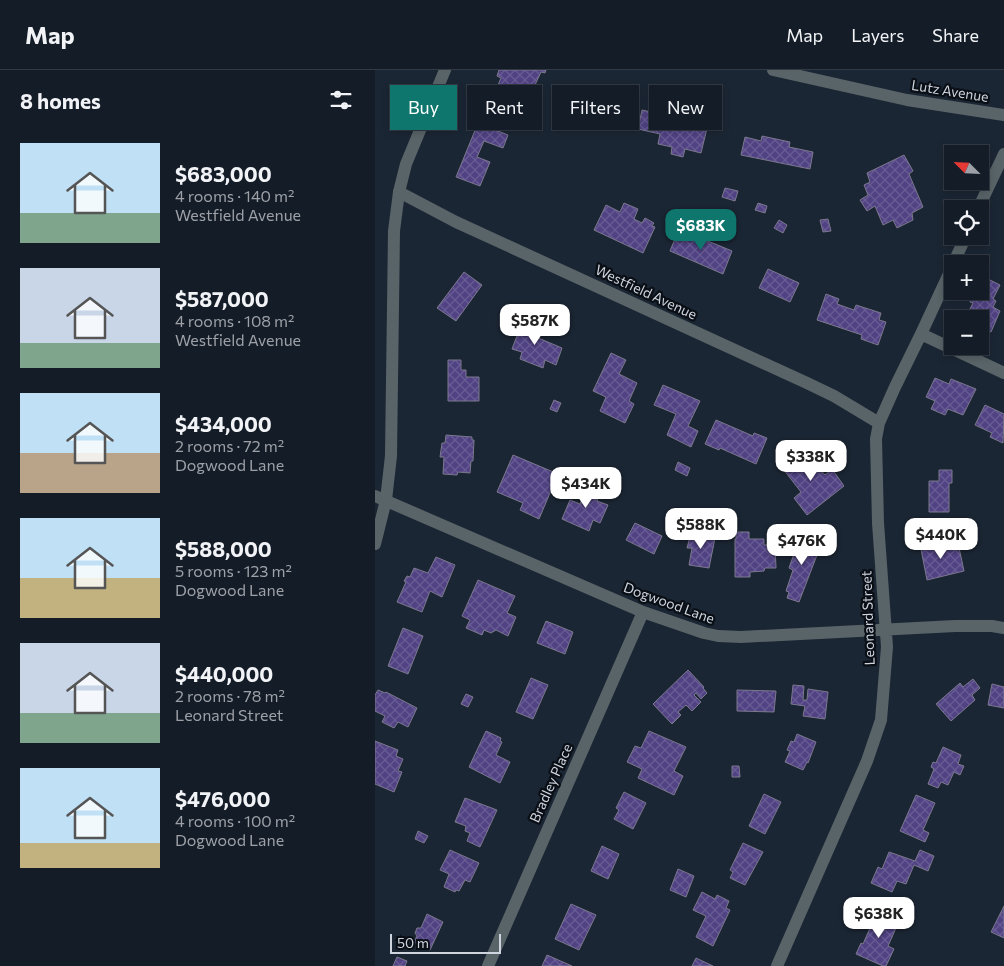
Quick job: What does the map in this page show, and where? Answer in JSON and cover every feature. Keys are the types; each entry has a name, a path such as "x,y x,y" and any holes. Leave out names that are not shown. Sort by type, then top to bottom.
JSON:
{"street":[{"path":"375,544 380,498 391,456 393,231 399,192 406,164 445,70"},
{"name":"Lutz Avenue","path":"773,70 907,100 1004,115"},
{"path":"982,200 1004,154"},
{"name":"Westfield Avenue","path":"399,192 456,222 834,396 879,424"},
{"name":"Leonard Street","path":"777,966 875,740 881,720 887,647 875,458 876,439 879,424 895,387 944,284"},
{"path":"921,334 1004,373"},
{"name":"Dogwood Lane","path":"380,498 643,612 688,629 718,636 771,636 976,625 1004,628"},
{"name":"Bradley Place","path":"488,966 643,612"}],"building":[{"path":"499,70 546,70 545,73 541,72 535,85 498,85 501,78 497,76"},
{"path":"642,110 649,111 649,130 707,130 701,153 685,149 683,157 671,154 672,147 658,144 660,134 639,129"},
{"path":"475,130 496,130 508,135 503,148 484,141 477,157 490,162 480,186 456,177"},
{"path":"762,136 790,142 789,147 813,152 810,169 741,155 745,137 761,141"},
{"path":"904,155 913,171 909,174 923,207 912,213 913,220 897,228 893,220 883,225 875,206 867,211 860,200 868,195 864,185 870,182 867,173"},
{"path":"725,188 738,191 735,201 722,197"},
{"path":"624,203 638,209 634,219 642,223 645,218 654,223 652,226 655,227 643,253 594,230 606,205 620,212"},
{"path":"758,203 767,206 765,213 755,210"},
{"path":"828,219 831,231 823,232 820,220"},
{"path":"779,220 787,225 783,233 774,228"},
{"path":"679,229 732,251 723,274 670,251"},
{"path":"768,269 799,283 790,302 759,288"},
{"path":"464,272 482,285 456,321 437,308"},
{"path":"989,280 1000,285 993,299 996,301 993,307 1000,311 991,332 989,331 989,310 970,310 973,303 970,302 971,300 989,300"},
{"path":"826,294 839,299 837,304 854,310 856,305 881,313 879,320 886,322 878,345 861,339 862,335 817,320"},
{"path":"509,316 515,318 512,328 505,325"},
{"path":"523,320 540,326 536,337 562,348 556,365 545,360 543,368 520,359 522,352 512,349"},
{"path":"611,353 626,360 619,374 637,383 629,401 634,404 625,423 600,411 606,397 593,391"},
{"path":"448,360 461,360 461,370 466,370 466,377 479,377 479,401 448,401"},
{"path":"935,378 949,384 951,379 976,389 963,415 948,409 945,415 931,409 935,401 926,397"},
{"path":"663,385 700,401 688,426 698,431 691,447 667,435 676,414 654,405"},
{"path":"554,400 561,403 557,412 550,409"},
{"path":"985,405 1004,414 1003,443 990,437 992,433 975,425"},
{"path":"716,420 753,436 754,433 767,438 756,464 720,448 719,450 705,444"},
{"path":"446,435 472,437 472,440 474,440 473,461 471,461 470,473 458,472 457,475 443,474 444,457 440,457 442,443 445,443"},
{"path":"797,451 807,461 810,458 825,475 832,469 844,486 807,515 794,498 801,492 780,465"},
{"path":"513,455 558,474 539,519 520,510 523,503 497,492"},
{"path":"678,462 690,468 687,476 675,470"},
{"path":"939,470 952,470 952,483 949,483 949,512 929,512 929,481 939,481"},
{"path":"588,483 602,488 597,501 608,505 600,523 593,520 589,531 562,519 570,500 580,504"},
{"path":"635,523 662,536 654,554 626,540"},
{"path":"792,530 793,539 786,540 785,532"},
{"path":"736,532 749,532 749,539 764,539 764,545 775,545 776,568 765,568 764,571 750,572 750,577 735,577"},
{"path":"691,533 715,538 709,568 689,565 692,548 687,548"},
{"path":"801,534 822,542 799,602 787,598 789,592 786,591 793,570 789,568"},
{"path":"934,541 937,552 945,550 944,546 958,543 964,571 927,580 920,544"},
{"path":"436,557 455,565 442,597 430,591 422,612 397,602 407,576 410,577 414,568 428,573"},
{"path":"478,580 515,596 507,613 516,617 508,636 496,630 491,633 484,630 482,635 466,628 470,620 462,616"},
{"path":"546,621 573,632 565,654 537,643"},
{"path":"403,628 423,636 408,674 388,666"},
{"path":"688,670 704,687 707,693 701,699 696,693 694,695 701,702 692,711 686,705 678,712 681,715 672,724 653,704"},
{"path":"531,678 548,685 533,719 516,712"},
{"path":"973,679 980,688 972,695 975,700 951,721 936,704 960,683 963,687"},
{"path":"992,684 1004,687 1004,708 988,705"},
{"path":"793,685 804,686 803,700 807,700 808,689 828,692 825,719 803,716 805,706 791,704"},
{"path":"378,690 386,692 417,708 408,727 398,722 394,728 382,722 385,716 375,711 375,695"},
{"path":"737,690 776,691 774,712 737,711"},
{"path":"466,694 473,697 468,707 461,704"},
{"path":"486,731 501,738 500,741 502,742 496,755 510,762 500,783 469,767"},
{"path":"649,731 686,747 674,771 683,776 674,795 638,778 642,769 627,762 635,746 641,748"},
{"path":"797,734 816,742 808,763 803,770 785,762 790,751 787,750 791,741 794,742"},
{"path":"375,741 398,750 396,756 403,759 398,771 402,772 394,792 375,784"},
{"path":"943,747 961,755 958,764 964,766 960,775 954,772 948,785 941,782 938,788 928,784 934,769 931,767 933,762 936,763"},
{"path":"732,766 739,766 740,777 732,777"},
{"path":"624,792 646,803 633,829 614,819 619,810 616,808"},
{"path":"764,794 781,802 765,834 749,826"},
{"path":"916,795 935,803 923,830 929,833 925,842 900,831"},
{"path":"465,798 497,810 480,847 467,841 470,833 465,831 466,826 455,822"},
{"path":"418,831 428,836 424,843 415,839"},
{"path":"743,843 763,852 745,885 730,878 733,872 730,870"},
{"path":"602,846 619,854 608,879 591,871"},
{"path":"450,850 479,863 470,882 465,880 459,891 456,890 455,892 444,887 449,874 440,870"},
{"path":"920,850 934,856 928,871 914,865 906,884 897,881 892,892 871,883 878,867 882,869 889,852 915,861"},
{"path":"678,869 694,876 686,897 670,890"},
{"path":"702,892 715,899 717,895 729,901 726,908 730,910 713,946 696,937 706,916 693,910"},
{"path":"571,904 596,915 579,950 555,939"},
{"path":"1004,906 1004,938 991,932"},
{"path":"878,910 900,919 888,946 894,949 886,966 856,954 861,943 863,944"},
{"path":"427,914 443,922 430,950 414,942 417,936 415,933 417,928 421,928"},
{"path":"547,955 572,966 542,966"},
{"path":"397,957 407,961 405,966 393,966"},
{"path":"696,958 713,966 692,966"}]}
